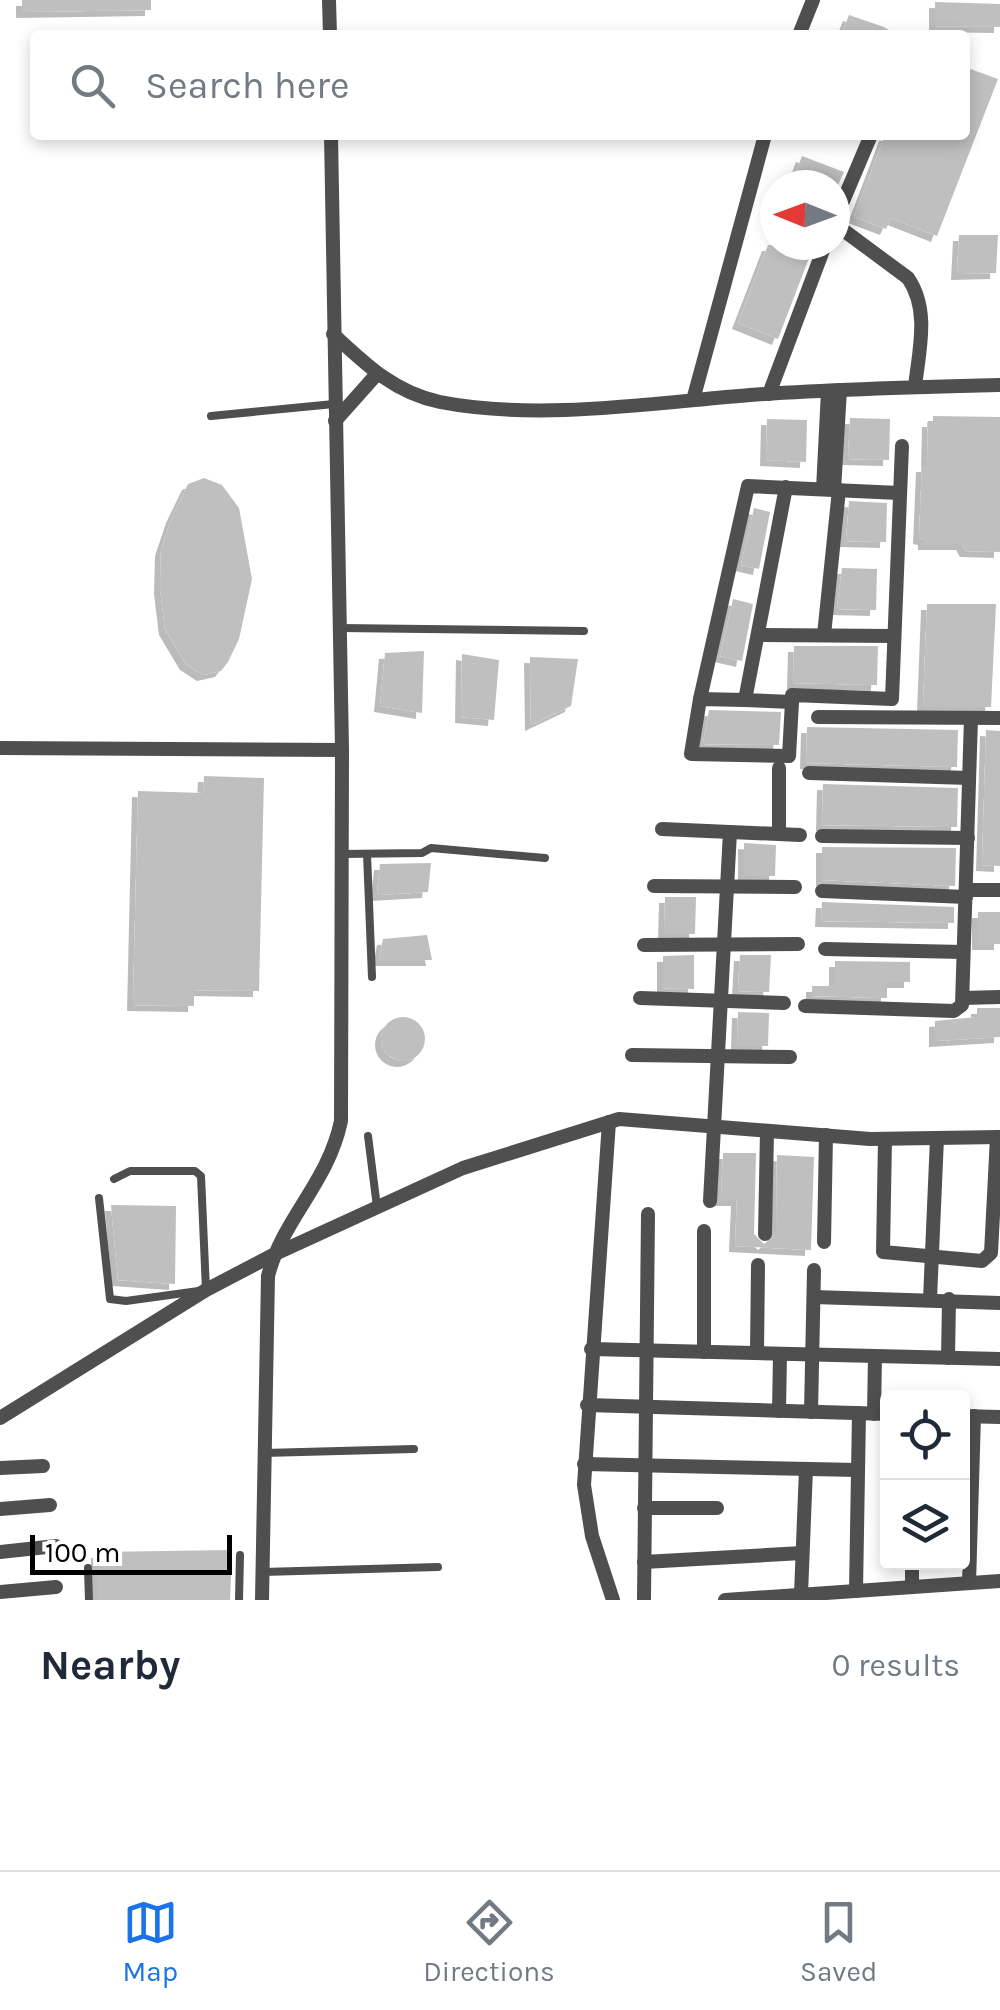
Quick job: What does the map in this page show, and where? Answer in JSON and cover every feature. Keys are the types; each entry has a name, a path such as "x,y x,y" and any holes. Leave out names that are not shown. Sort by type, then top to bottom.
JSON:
{"street":[{"path":"329,0 330,30"},
{"path":"801,30 814,0"},
{"path":"262,1600 266,1296 273,1255 323,1178 341,1122 342,750 331,140"},
{"path":"693,400 764,140"},
{"path":"850,186 869,140"},
{"path":"850,234 908,278 916,289 922,310 915,387"},
{"path":"769,394 819,260"},
{"path":"333,334 376,375 439,402 500,408 656,406 834,390 1000,385"},
{"path":"334,412 376,375"},
{"path":"824,635 834,390"},
{"path":"899,492 748,486 691,754 789,756 792,695 892,698 902,446"},
{"path":"745,700 786,487"},
{"path":"760,635 894,636"},
{"path":"700,700 792,702"},
{"path":"818,717 1000,718"},
{"path":"805,1006 954,1011 963,998 970,718"},
{"path":"0,748 342,750"},
{"path":"778,768 779,834"},
{"path":"809,773 969,778"},
{"path":"662,830 800,834"},
{"path":"710,1201 730,832"},
{"path":"822,836 968,838"},
{"path":"654,886 795,887"},
{"path":"822,891 1000,890"},
{"path":"644,945 798,944"},
{"path":"825,949 963,952"},
{"path":"963,998 1000,997"},
{"path":"640,998 784,1003"},
{"path":"632,1055 790,1057"},
{"path":"0,1428 6,1414 206,1290 273,1255 462,1168 619,1118 885,1138 998,1137 990,1257 982,1261 883,1252 885,1138"},
{"path":"609,1122 584,1464 592,1536 613,1600"},
{"path":"765,1234 768,1130"},
{"path":"824,1242 826,1135"},
{"path":"930,1299 937,1138"},
{"path":"644,1600 648,1214"},
{"path":"704,1231 704,1352"},
{"path":"757,1353 758,1264"},
{"path":"811,1412 814,1270"},
{"path":"814,1298 1000,1302"},
{"path":"948,1358 949,1299"},
{"path":"591,1349 1000,1359"},
{"path":"779,1411 780,1354"},
{"path":"856,1591 858,1470 874,1414 875,1356"},
{"path":"587,1405 874,1414"},
{"path":"970,1416 1000,1417"},
{"path":"584,1464 858,1470"},
{"path":"0,1468 43,1466"},
{"path":"800,1594 806,1469"},
{"path":"970,1480 977,1600"},
{"path":"0,1509 50,1505"},
{"path":"644,1508 717,1508"},
{"path":"0,1552 56,1546"},
{"path":"644,1562 802,1553"},
{"path":"912,1570 912,1587"},
{"path":"725,1600 1000,1581"},
{"path":"0,1592 56,1588"}],"lane":[{"path":"211,416 334,412"},
{"path":"340,628 584,631"},
{"path":"342,854 422,853 431,848 546,858"},
{"path":"367,854 372,978"},
{"path":"368,1136 377,1207"},
{"path":"98,1198 110,1299 126,1301 206,1290 201,1176 194,1171 130,1171 114,1179"},
{"path":"264,1453 414,1449"},
{"path":"239,1600 240,1555"},
{"path":"262,1572 438,1567"},
{"path":"88,1568 89,1600"}],"building":[{"path":"22,0 151,0 151,10 22,12"},
{"path":"935,2 1000,4 1000,27 935,26"},
{"path":"849,15 889,30 843,30"},
{"path":"970,69 998,79 937,236 891,218 886,229 854,217 883,140 970,140"},
{"path":"802,156 839,170 797,170"},
{"path":"959,235 998,235 996,273 957,274"},
{"path":"762,260 808,260 778,339 738,323"},
{"path":"933,416 1000,417 1000,552 966,551 962,544 924,544 924,539 919,538 922,466 927,466 928,421 933,421"},
{"path":"850,418 890,419 889,460 848,459"},
{"path":"767,419 807,420 806,462 766,460"},
{"path":"204,478 222,485 239,508 252,579 239,639 228,662 221,671 203,675 186,664 165,629 160,588 161,550 172,517 188,484"},
{"path":"849,501 887,503 886,542 846,541"},
{"path":"754,508 770,512 759,569 741,565"},
{"path":"842,568 877,569 876,610 837,609"},
{"path":"733,599 753,604 742,661 720,656"},
{"path":"927,604 996,604 991,707 923,707"},
{"path":"794,646 878,646 877,685 793,683"},
{"path":"424,651 422,713 380,706 385,653"},
{"path":"462,654 499,660 494,720 461,717"},
{"path":"530,657 578,659 571,706 531,725"},
{"path":"709,710 781,712 779,745 703,744"},
{"path":"807,727 958,730 957,767 806,763"},
{"path":"986,730 1000,731 1000,866 982,865"},
{"path":"204,776 264,778 259,991 194,990 194,1006 133,1005 138,791 203,793"},
{"path":"823,784 958,788 957,827 822,825"},
{"path":"744,843 776,845 775,876 744,876"},
{"path":"822,847 956,848 955,886 822,880"},
{"path":"431,863 428,892 377,895 380,864"},
{"path":"665,897 696,897 695,934 664,934"},
{"path":"822,902 954,907 954,923 821,921"},
{"path":"978,912 1000,912 1000,944 978,944"},
{"path":"427,935 432,960 379,960 383,939"},
{"path":"694,955 694,989 663,988 663,956"},
{"path":"740,955 771,955 769,992 738,991"},
{"path":"835,961 910,962 910,982 887,982 887,998 812,996 812,986 835,986"},
{"path":"977,1008 1000,1008 1000,1037 935,1041 935,1021 977,1017"},
{"path":"738,1012 769,1013 768,1046 737,1046"},
{"path":"403,1017 418,1024 425,1039 418,1054 403,1061 388,1054 381,1039 388,1024"},
{"path":"723,1153 756,1153 754,1234 764,1244 776,1234 777,1155 814,1157 811,1250 735,1246 737,1200 721,1200"},
{"path":"111,1205 176,1206 175,1284 118,1280"},
{"path":"232,1550 230,1600 97,1600 97,1552"}]}
